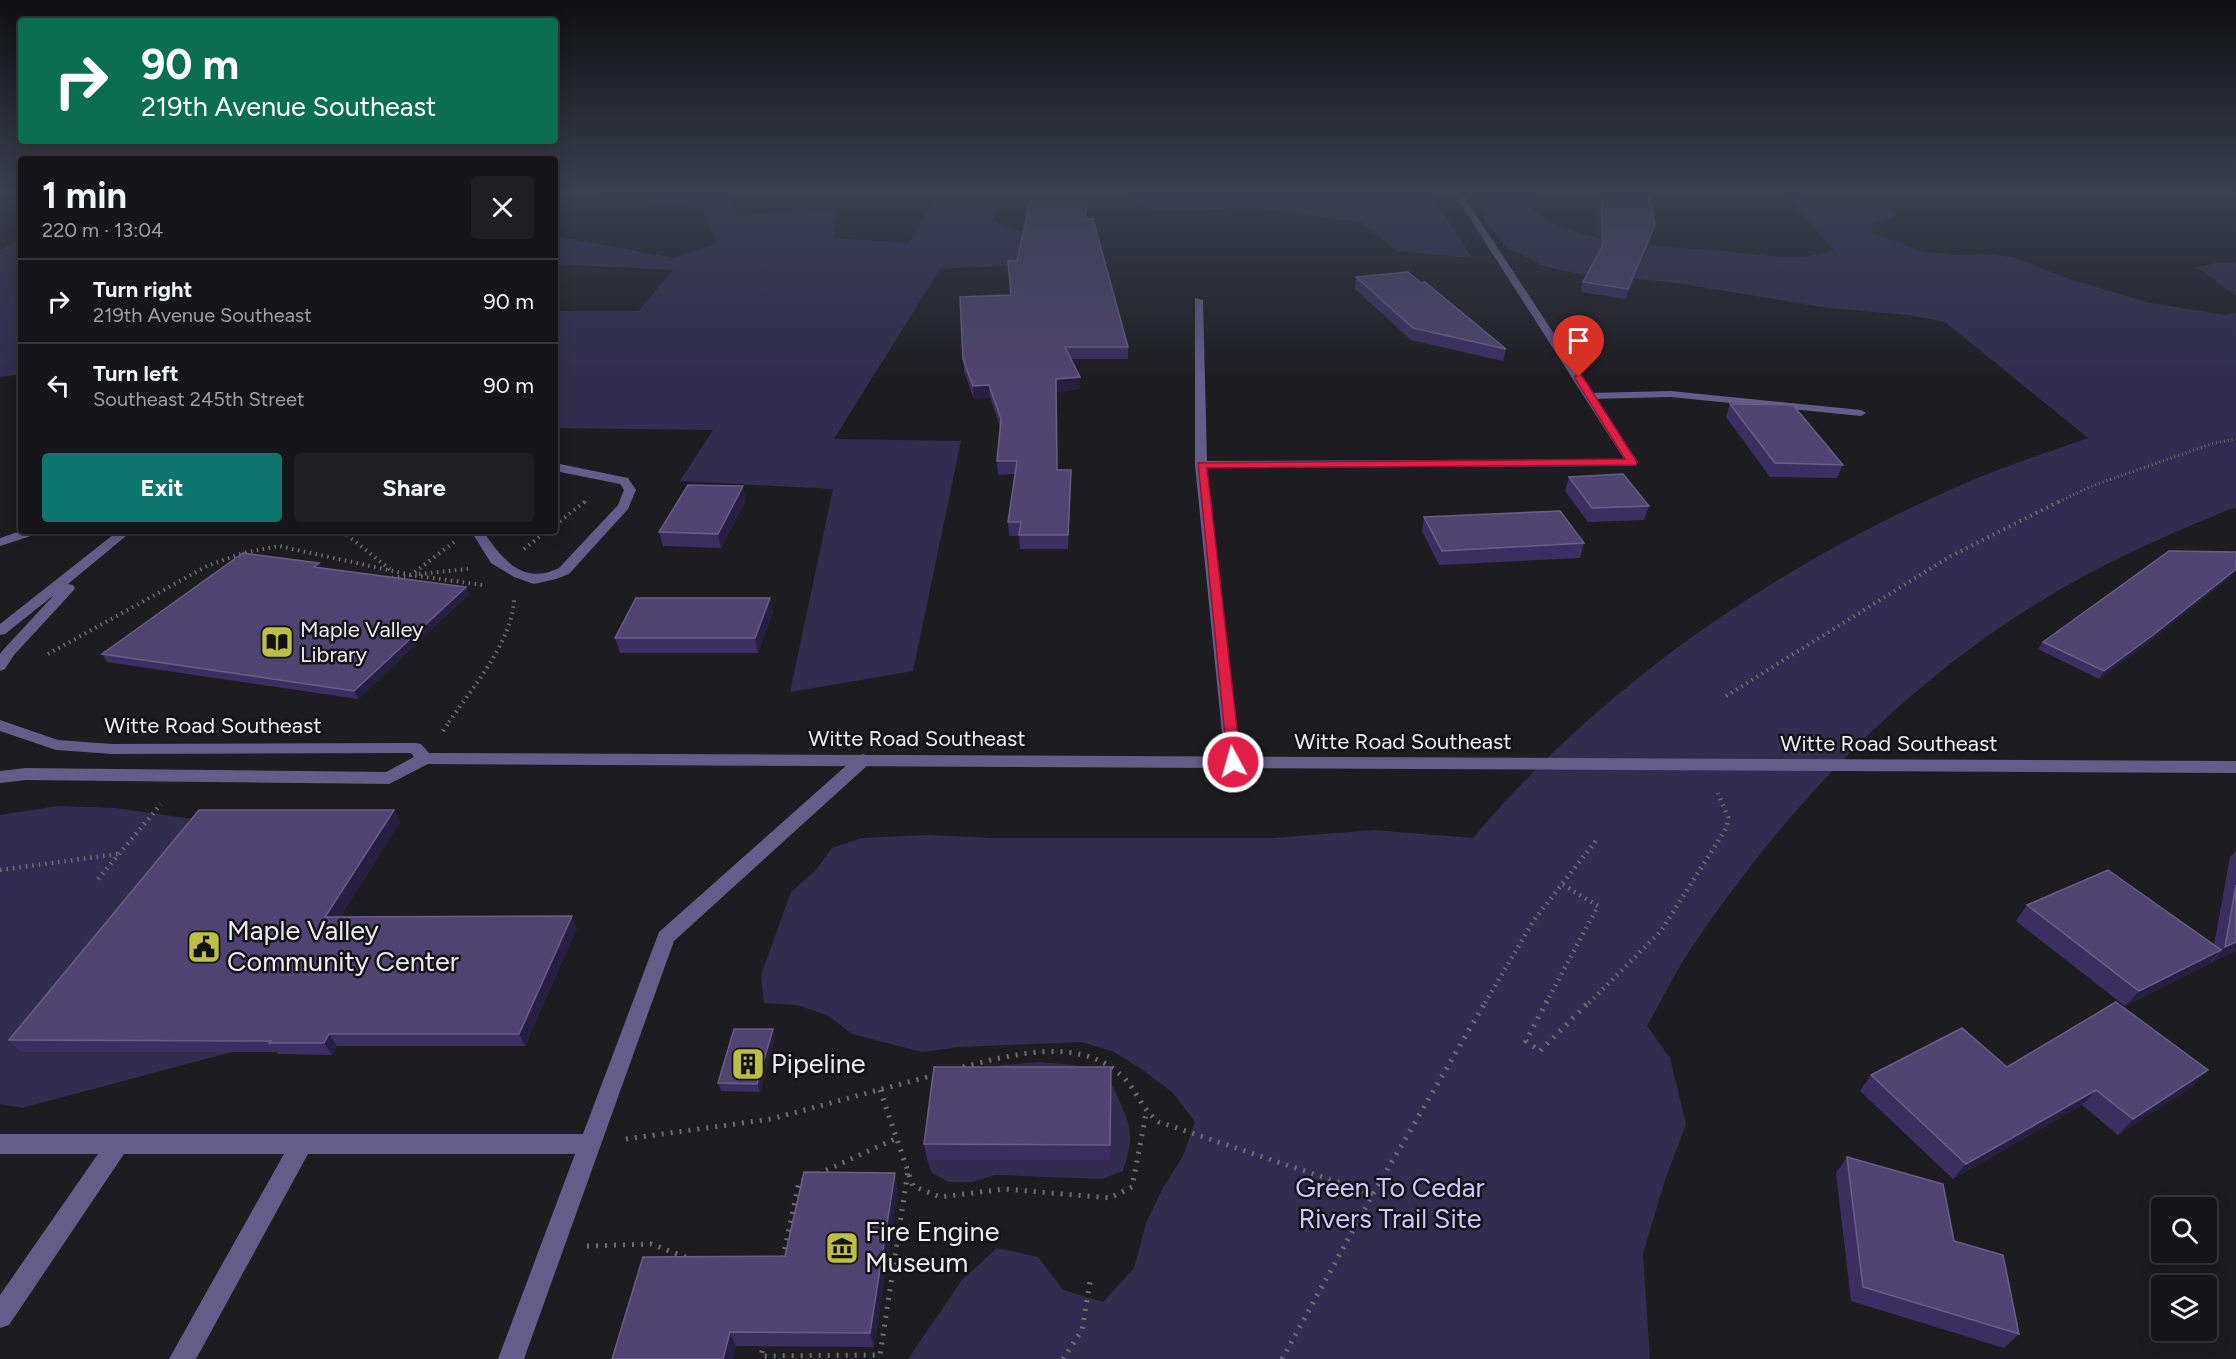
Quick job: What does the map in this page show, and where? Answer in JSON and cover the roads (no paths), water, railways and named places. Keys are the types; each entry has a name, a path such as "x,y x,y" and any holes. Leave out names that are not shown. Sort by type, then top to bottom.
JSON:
{"street":[{"path":"1201,465 1632,462 1499,255"},
{"path":"1198,300 1201,465 1233,762"},
{"path":"1591,396 1671,394 1861,413"},
{"path":"479,534 496,560 519,574 534,579 564,571 624,506 630,490 624,481 558,468"},
{"path":"0,542 23,534"},
{"path":"0,631 123,534"},
{"path":"0,666 8,653 96,557"},
{"name":"Witte Road Southeast","path":"0,725 39,740 67,746 112,749 415,748 425,758"},
{"name":"Witte Road Southeast","path":"0,777 26,774 389,778 425,758 2236,767"},
{"path":"511,1359 666,937 863,760"},
{"path":"0,1144 590,1144"},
{"path":"0,1316 118,1144"},
{"path":"182,1359 302,1144"}],"place":[{"name":"Maple Valley Library","path":"277,642"},
{"name":"Maple Valley Community Center","path":"204,947"},
{"name":"Pipeline","path":"748,1064"},
{"name":"Fire Engine Museum","path":"842,1248"}],"park label":[{"name":"Green To Cedar Rivers Trail Site","path":"1390,1204"}]}
